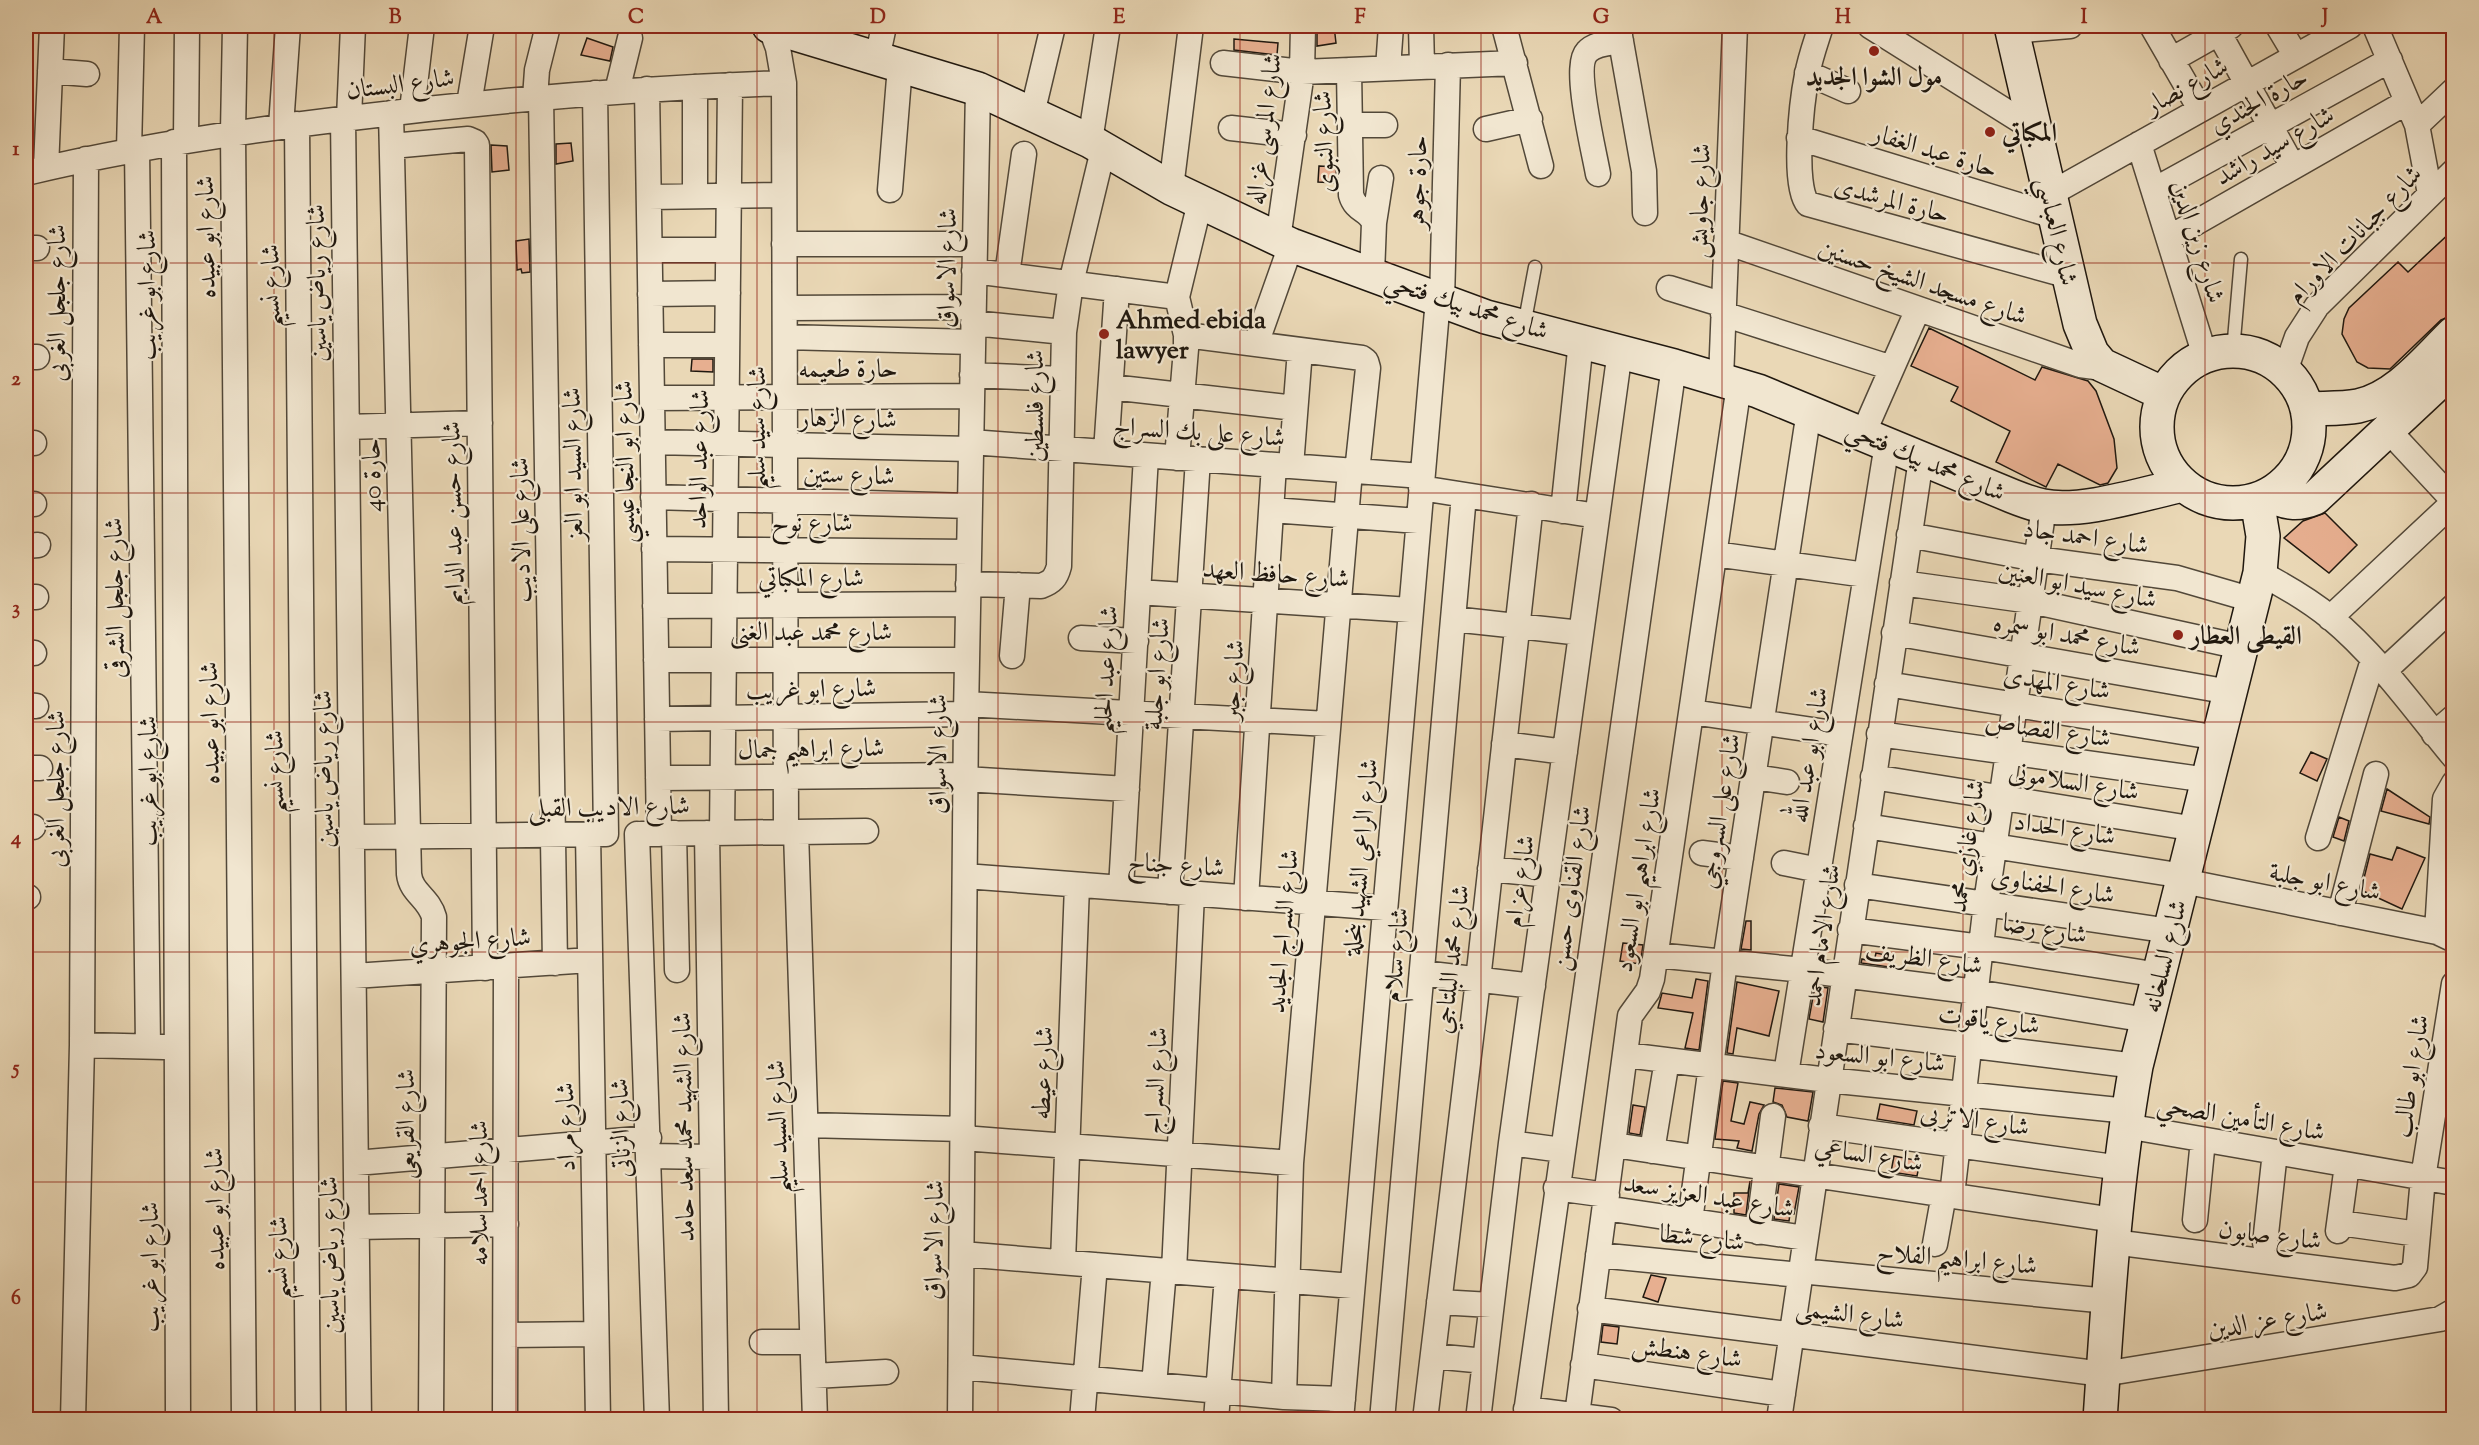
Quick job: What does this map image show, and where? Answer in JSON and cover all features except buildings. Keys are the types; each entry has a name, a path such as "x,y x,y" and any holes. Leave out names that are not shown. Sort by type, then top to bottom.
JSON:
{"street":[{"path":"36,171 50,71 52,26"},
{"name":"شارع جلجل الشرقى","path":"132,26 148,1046"},
{"name":"شارع ابو غريب","path":"178,1419 180,141 188,26"},
{"name":"شارع ابو عبيده","path":"235,26 233,132 244,1419"},
{"name":"شارع نسيم","path":"288,26 308,1419"},
{"name":"شارع رياض ياسين","path":"352,26 346,118 347,428 359,1419"},
{"path":"423,26 410,110 428,143"},
{"path":"469,104 482,26"},
{"name":"شارع على الاديب","path":"548,26 537,70 555,963"},
{"name":"شارع محمد بيك فتحي","path":"770,26 978,89 1097,146 1171,188 1284,242 1486,317 1730,382 1809,411 1921,459 2044,507 2080,507 2183,485"},
{"name":"شارع سيد سليم","path":"770,26 778,48 784,83 786,777 791,832"},
{"path":"884,26 888,62 890,190"},
{"path":"1032,114 1053,26"},
{"name":"شارع فلسطين","path":"968,594 1018,585 1041,586 1050,583 1057,574 1059,566 1064,332 1097,146 1108,26"},
{"path":"1171,188 1191,26"},
{"name":"شارع المرسى غزاله","path":"1256,344 1284,242 1302,72 1303,26"},
{"path":"1388,68 1391,26"},
{"path":"1421,26 1422,66"},
{"path":"1504,26 1541,166"},
{"name":"شارع جاويش","path":"1730,382 1723,310 1735,26"},
{"name":"حارة المرشدى","path":"1821,26 1807,73 1799,138 1801,191 1805,200 1813,207 2068,276"},
{"path":"1870,26 2034,129"},
{"path":"2012,28 2070,26"},
{"path":"2152,26 2200,109"},
{"path":"2278,26 2296,56"},
{"name":"شارع نصار","path":"2052,205 2139,144 2350,26"},
{"path":"2378,27 2417,125 2430,194"},
{"name":"شارع العباسي","path":"2012,28 2068,276 2085,339 2103,365 2164,394"},
{"path":"2171,60 2222,28 2247,83 2293,167"},
{"path":"1598,174 1582,84 1582,61 1586,53 1594,46 1621,33 1644,171 1645,213"},
{"name":"شارع السيد ابو العز","path":"597,834 606,92 630,38"},
{"name":"حارة الجندي","path":"2154,190 2390,60"},
{"path":"1223,63 1302,72 1515,63"},
{"name":"حارة جوهر","path":"1440,300 1448,65"},
{"name":"شارع النبوى","path":"1349,70 1351,195 1353,203 1372,217 1374,223"},
{"path":"50,71 87,74"},
{"path":"1807,73 1848,91"},
{"name":"شارع البستان","path":"36,171 133,149 233,132 410,110 647,89 784,83"},
{"name":"شارع عبد الواحد","path":"714,833 722,777 730,85"},
{"path":"695,87 695,196"},
{"name":"شارع ابو النجا عيسي","path":"647,89 657,834"},
{"name":"شارع الاسواق","path":"960,1419 965,777 978,89"},
{"path":"2417,125 2454,90"},
{"name":"شارع سيد راشد","path":"2169,238 2407,102"},
{"name":"حارة 40","path":"408,837 392,146 410,110"},
{"path":"1486,129 1530,119"},
{"path":"1350,125 1385,124"},
{"path":"1231,128 1294,135"},
{"name":"حارة عبد الغفار","path":"1799,138 2052,205"},
{"name":"شارع حسن عبد الدايم","path":"392,146 468,139 477,145 484,836 495,967"},
{"name":"شارع زين الدين","path":"2139,144 2169,238 2219,353"},
{"path":"1007,274 1024,154"},
{"name":"شارع جلجل الغربى","path":"73,1419 82,1045 86,159"},
{"name":"شارع جبانات الاورام","path":"2285,371 2297,337 2317,306 2454,171"},
{"path":"1372,274 1374,223 1381,178"},
{"path":"649,197 784,195"},
{"path":"974,271 1177,297 1200,202"},
{"name":"شارع مسجد الشيخ حسنين","path":"1726,242 2080,366 2103,365"},
{"path":"784,244 975,244"},
{"path":"650,250 729,250"},
{"path":"1669,288 1723,310 1892,368"},
{"path":"1106,452 1118,289"},
{"path":"650,294 728,293"},
{"name":"شارع ابو جلبة","path":"1177,297 1186,335 1183,395 1188,459 1189,596 1182,716 1181,893"},
{"name":"شارع الراعي الشهيد بنحلة","path":"1342,1409 1410,610 1440,300"},
{"path":"785,308 1064,332"},
{"name":"شارع ابو عبد الله","path":"1786,1074 1866,574 1875,439 1892,368 1918,309"},
{"path":"784,337 973,324"},
{"path":"2307,409 2359,406 2379,398 2405,380 2454,333"},
{"path":"1186,335 1300,350"},
{"path":"1563,511 1581,341"},
{"path":"651,345 727,345"},
{"name":"شارع السراج الجديد","path":"1284,1397 1291,1163 1346,516 1367,364 1362,358 1300,350"},
{"name":"شارع جبر","path":"1246,898 1272,510 1295,408 1300,350"},
{"name":"شارع عزام","path":"1478,1419 1511,1143 1620,351"},
{"path":"2263,497 2292,474 2306,448 2309,429 2307,409 2302,395 2285,371 2261,356 2219,353 2188,365 2174,378 2164,394 2157,418 2158,443 2167,466 2183,485 2205,498 2231,503 2263,497 2304,503 2315,498 2454,368"},
{"name":"شارع القناوى حسن","path":"1525,1414 1674,366"},
{"name":"حارة طعيمه","path":"652,398 785,397 1062,379"},
{"name":"شارع ابراهيم ابو السعود","path":"1593,1418 1583,1365 1590,1310 1630,1016 1648,991 1656,955 1714,554 1730,382"},
{"path":"1111,387 1295,408"},
{"name":"شارع على السروجي","path":"1689,1221 1725,962 1809,411"},
{"path":"347,428 480,423"},
{"path":"2330,618 2454,501 2388,430"},
{"name":"شارع الزهار","path":"653,442 971,446"},
{"name":"شارع على بك السراج","path":"971,446 1063,449 1353,471 1422,482 1464,495 1597,516"},
{"name":"شارع عبد الحليم","path":"1121,888 1146,456"},
{"name":"شارع الامام احمد","path":"1779,1419 1921,459"},
{"name":"شارع سلام","path":"1382,1419 1464,495"},
{"name":"شارع ستين","path":"654,496 970,507"},
{"name":"شارع السلخانه","path":"2100,1419 2114,1231 2127,1119 2136,1066 2257,587 2264,536 2263,497"},
{"name":"شارع محمد البلتاجي","path":"1425,1419 1491,869 1531,504"},
{"name":"شارع غازي محمد","path":"1935,1244 1958,1145 1986,903 2044,507"},
{"path":"1272,510 1418,521"},
{"name":"شارع احمد جاد","path":"1909,535 2037,559 2297,593 2330,618 2378,666 2454,757"},
{"name":"شارع نوح","path":"654,549 969,552"},
{"path":"1714,554 1866,574"},
{"name":"شارع سيد ابو العنين","path":"1902,584 2031,601 2241,647"},
{"path":"1012,656 1018,585"},
{"name":"شارع حافظ العهد","path":"1138,592 1410,610"},
{"name":"شارع المكباتي","path":"655,606 786,605 968,594"},
{"path":"2318,838 2378,666 2454,606"},
{"path":"1453,619 1581,633"},
{"name":"شارع محمد ابو سمره","path":"1894,633 2230,692"},
{"path":"1082,638 1136,641"},
{"name":"شارع محمد عبد الغنى","path":"656,660 967,660"},
{"name":"شارع المهدى","path":"1887,684 2219,738"},
{"name":"شارع ابو غريب","path":"657,719 786,717 966,709 1132,713 1328,724"},
{"path":"1692,712 1840,734"},
{"path":"2434,734 2454,717"},
{"name":"شارع القصاص","path":"1880,734 2208,780"},
{"path":"1504,744 1565,752"},
{"path":"2340,913 2376,774"},
{"name":"شارع ابراهيم جمال","path":"658,778 965,777 1127,789"},
{"path":"1754,777 1787,782"},
{"name":"شارع السلامونى","path":"1873,777 2196,829"},
{"path":"2445,936 2445,799 2454,783"},
{"name":"شارع الحداد","path":"1866,826 2183,879"},
{"name":"شارع الاديب القبلى","path":"352,837 866,831"},
{"name":"شارع السيد سليم","path":"791,832 806,1125 815,1419"},
{"name":"شارع الشهيد محمد سعد حامد","path":"714,833 712,1157 716,1419"},
{"name":"شارع مراد","path":"597,834 590,960 598,1419"},
{"path":"657,834 677,970"},
{"name":"شارع الزناتى","path":"657,834 649,1147 657,1419"},
{"name":"شارع القريعى","path":"408,837 409,881 426,900 434,917 431,1419"},
{"path":"1702,853 1741,858"},
{"path":"1784,863 1819,870"},
{"path":"1491,869 1548,875"},
{"name":"شارع جناح","path":"965,876 1384,908"},
{"name":"شارع ابو جلبة","path":"2183,879 2445,936"},
{"name":"شارع عيطه","path":"1063,1262 1077,885"},
{"name":"شارع الحفناوى","path":"1857,885 2170,931"},
{"name":"شارع السراج","path":"1154,1384 1169,1271 1180,1155 1181,893"},
{"name":"شارع رضا","path":"1851,930 1981,947 2159,975"},
{"name":"شارع الظريف","path":"1656,955 1803,970 1976,992 2147,1020"},
{"name":"شارع الجوهري","path":"354,976 590,960"},
{"name":"شارع احمد سلامه","path":"495,967 506,1150 505,1419"},
{"path":"1422,973 1533,986"},
{"name":"شارع ابو طالب","path":"2415,1267 2423,1178 2454,984"},
{"name":"شارع ياقوت","path":"1836,1029 2136,1066"},
{"path":"82,1045 177,1047"},
{"name":"شارع ابو السعود","path":"1626,1055 1828,1080 1964,1093 2127,1119"},
{"path":"1652,1151 1667,1060"},
{"path":"1758,1232 1773,1116"},
{"name":"شارع التأمين الصحي","path":"2127,1119 2203,1140 2454,1183"},
{"path":"806,1125 963,1134 1067,1146 1291,1163"},
{"name":"شارع الاتربى","path":"1821,1126 2121,1168"},
{"path":"2195,1220 2203,1140"},
{"path":"356,1163 593,1143 649,1147 712,1157"},
{"path":"1511,1143 1562,1150"},
{"name":"شارع الساعي","path":"1614,1146 1948,1195 2114,1231"},
{"path":"2265,1243 2276,1152"},
{"path":"2347,1165 2339,1227 2418,1234"},
{"name":"شارع عبد العزيز سعد","path":"1556,1188 1689,1221 1805,1238"},
{"path":"357,1227 506,1224"},
{"name":"شارع صابون","path":"2114,1231 2395,1278 2404,1277 2415,1267"},
{"path":"962,1254 1352,1286"},
{"name":"شارع شطا","path":"1598,1255 1800,1273"},
{"path":"1082,1419 1095,1265"},
{"name":"شارع ابراهيم الفلاح","path":"1800,1273 2108,1301"},
{"path":"1216,1419 1227,1276"},
{"path":"1439,1302 1491,1305"},
{"name":"شارع الشيمى","path":"1590,1310 2103,1374"},
{"name":"شارع عز الدين","path":"2103,1374 2447,1315"},
{"path":"507,1335 597,1334"},
{"path":"762,1342 813,1341"},
{"path":"1433,1356 1485,1361"},
{"name":"شارع هنطش","path":"1583,1365 1783,1394"},
{"path":"961,1367 1284,1397 1342,1409"},
{"path":"814,1376 886,1372"},
{"path":"1525,1414 1593,1418"},
{"path":"1478,1419 1483,1419"}],"lane":[{"path":"2219,353 2241,260"},
{"path":"1524,328 1535,267"}],"place":[{"name":"مول الشوا الجديد","path":"1874,51"},
{"name":"المكباتي","path":"1990,132"},
{"name":"Ahmed ebida lawyer","path":"1104,334"},
{"name":"القيطى العطار","path":"2178,635"}]}
